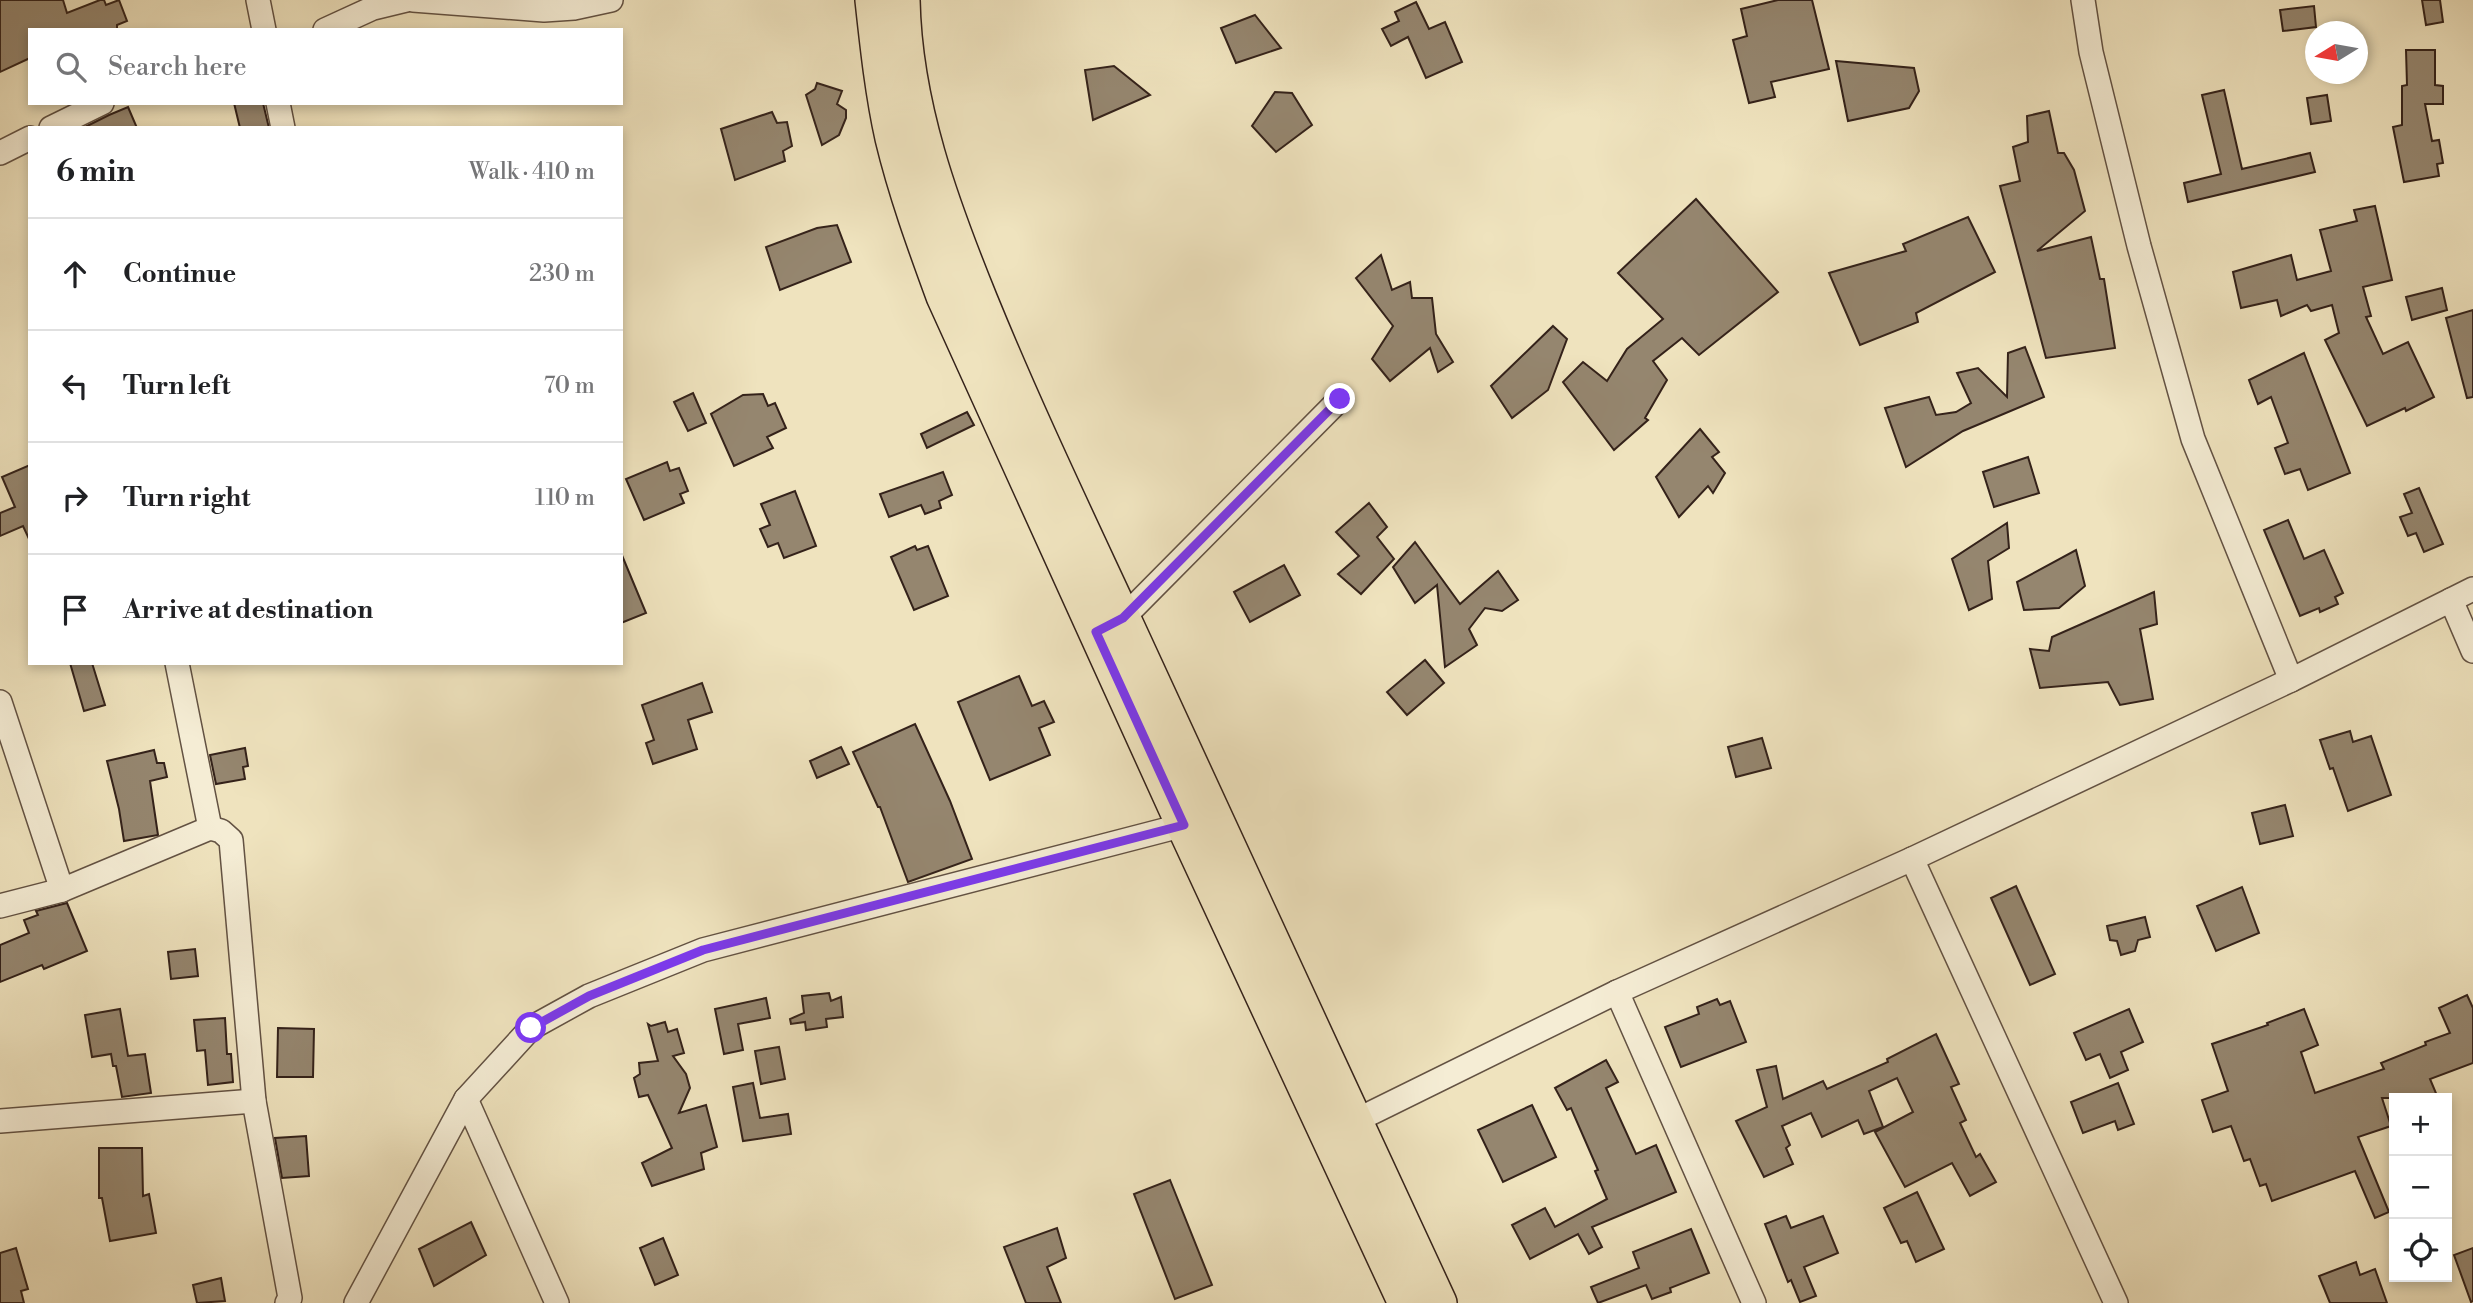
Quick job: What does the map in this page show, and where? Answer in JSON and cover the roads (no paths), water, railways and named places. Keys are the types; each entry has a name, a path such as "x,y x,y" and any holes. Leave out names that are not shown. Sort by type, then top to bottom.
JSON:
{"main road":[{"path":"873,0 880,67 893,138 914,212 944,296 1355,1121 1439,1303"},
{"path":"902,0 903,28 915,104 945,215 1110,625 1184,825 1406,1303"}],"street":[{"path":"258,0 261,28"},
{"path":"329,28 373,8 406,0"},
{"path":"413,0 544,10 574,8 611,0"},
{"path":"2083,0 2091,52 2139,246 2193,439 2291,680"},
{"path":"55,126 98,105"},
{"path":"278,105 283,126"},
{"path":"0,153 28,139"},
{"path":"1110,625 1340,399"},
{"path":"1355,1121 1617,992 1912,859 2291,680 2473,589"},
{"path":"2451,600 2473,651"},
{"path":"177,665 210,828"},
{"path":"0,702 62,890"},
{"path":"356,1303 466,1099 531,1028 589,996 703,950 1184,825"},
{"path":"0,906 62,890 210,828 221,831 231,840 254,1101 288,1303"},
{"path":"1912,859 2116,1303"},
{"path":"1617,992 1754,1303"},
{"path":"466,1099 557,1303"},
{"path":"0,1121 254,1101"}]}
